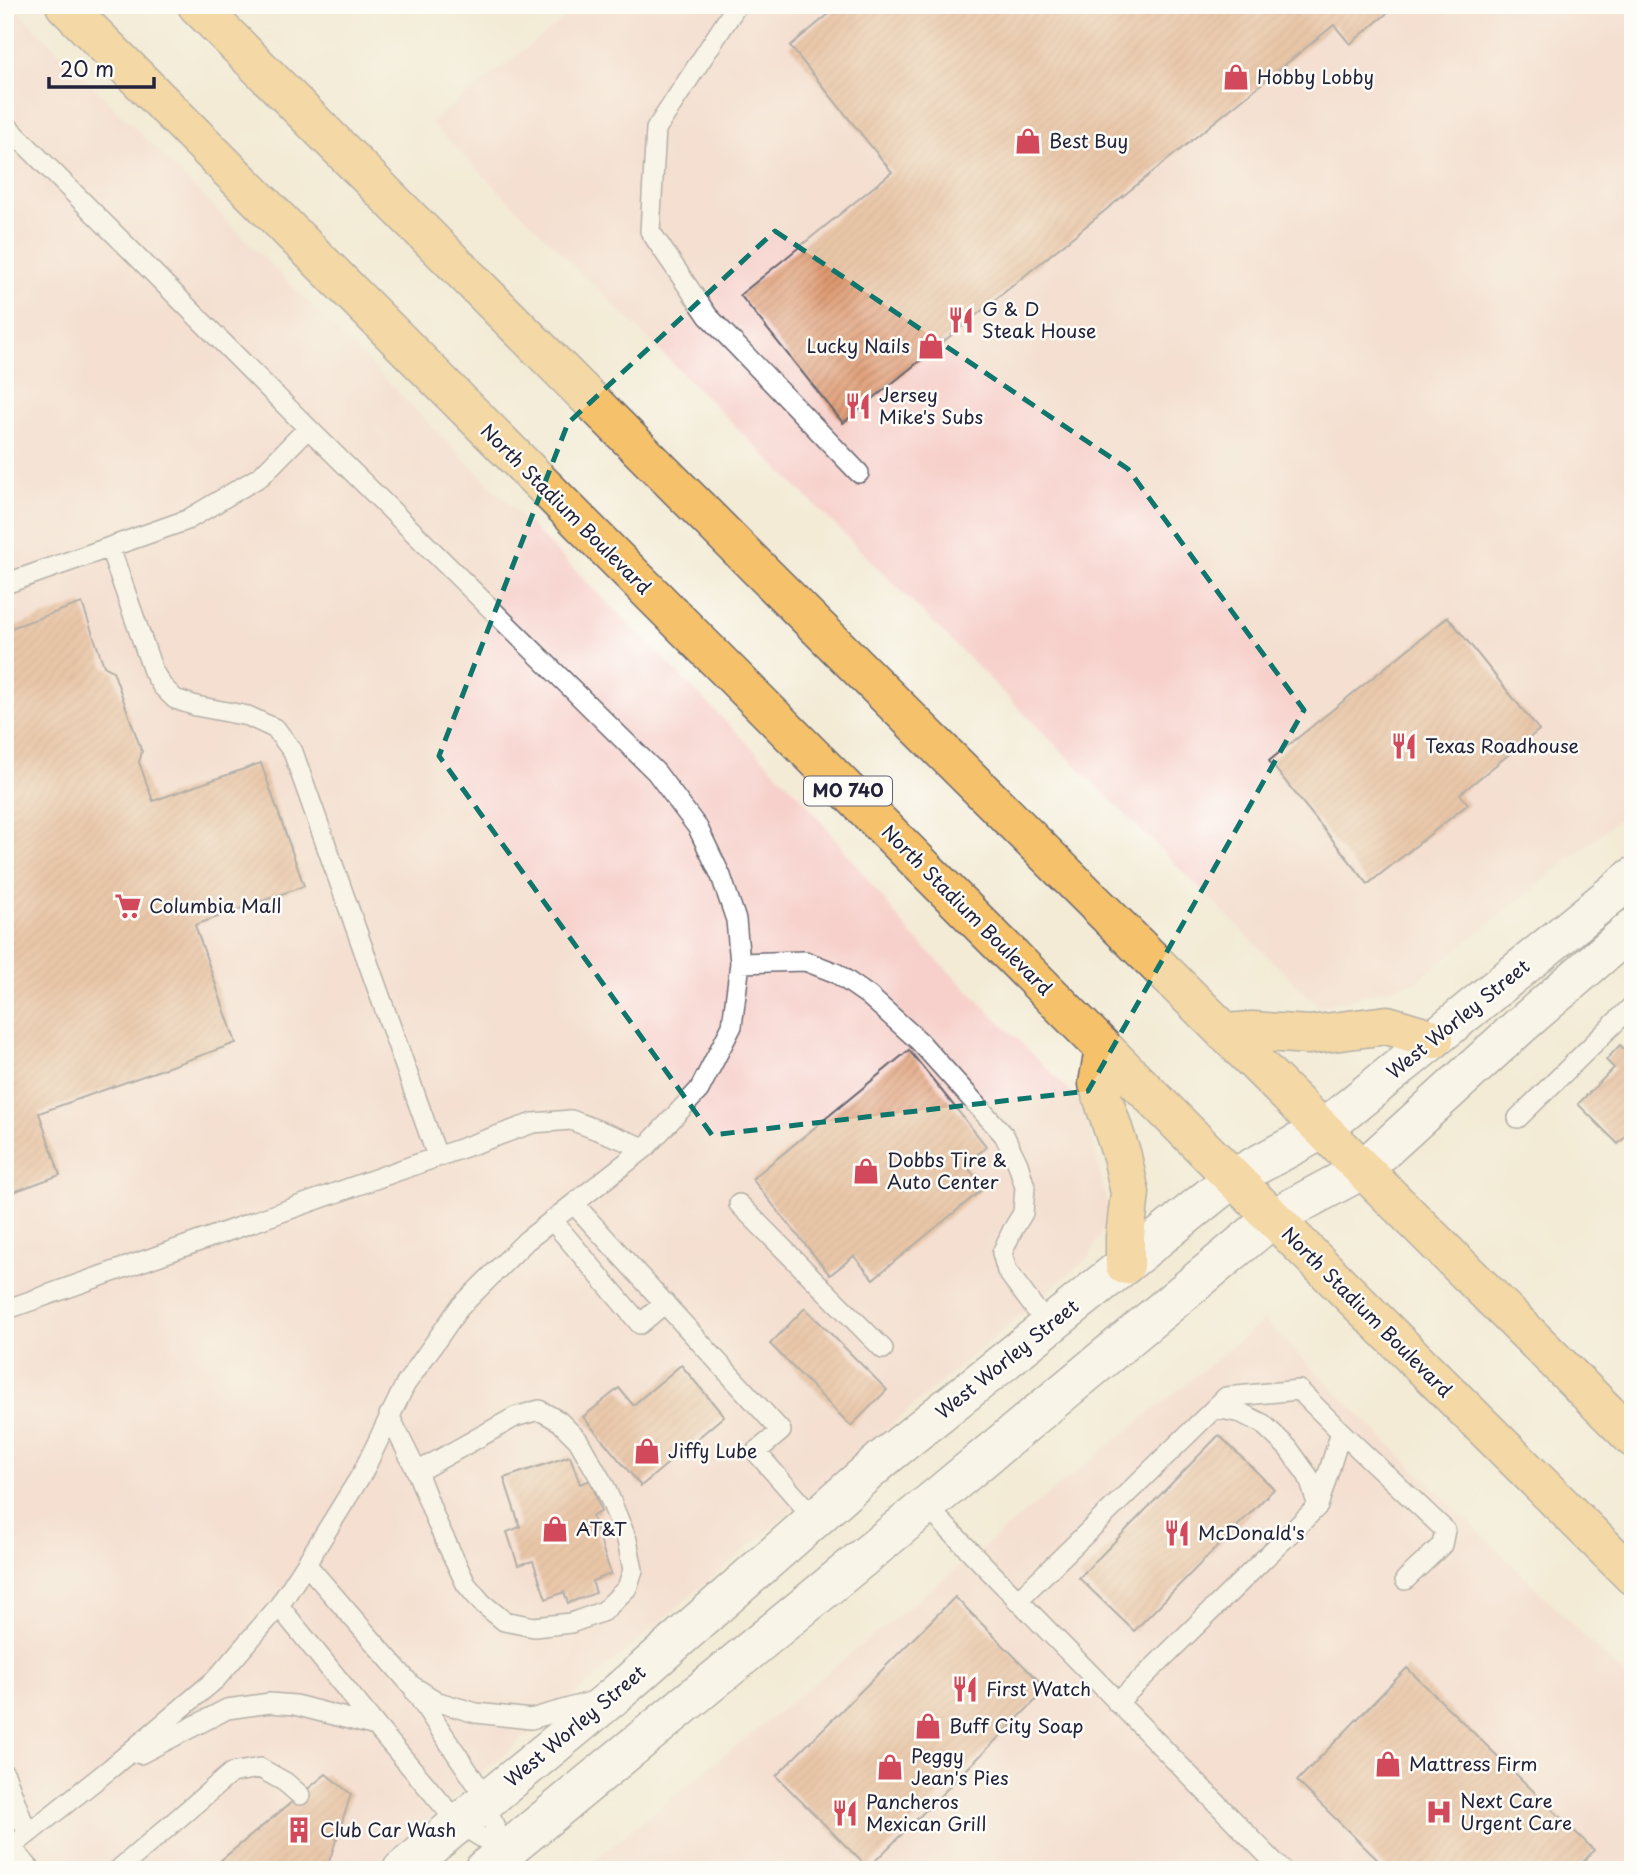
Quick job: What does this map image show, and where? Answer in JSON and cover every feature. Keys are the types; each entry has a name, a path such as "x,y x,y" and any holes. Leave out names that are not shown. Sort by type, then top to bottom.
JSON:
{"main road":[{"name":"North Stadium Boulevard","path":"65,5 1104,1049 1633,1576"},
{"path":"197,5 1633,1438"},
{"path":"1225,1032 1309,1034 1387,1025 1434,1039"},
{"path":"1104,1049 1098,1084 1122,1156 1130,1193 1125,1265"}],"street":[{"name":"West Worley Street","path":"402,1870 615,1695 884,1458 1233,1178 1322,1129 1633,877"},
{"path":"503,1864 926,1506 1273,1218 1362,1170 1520,1026 1633,928"}],"lane":[{"path":"737,5 656,129 650,231 708,316 859,473"},
{"path":"5,124 656,772 698,828 721,876 736,920 740,962 732,1026 699,1090 645,1148 526,1241 459,1308 405,1385 363,1472 279,1606 216,1679 111,1768 8,1849 31,1870"},
{"path":"5,584 187,520 261,476 308,428"},
{"path":"110,548 153,671 162,686 175,699 248,716 276,729 293,752 437,1156"},
{"path":"740,962 805,961 836,973 869,996 919,1041 1004,1135 1018,1164 1025,1187 1023,1213 1002,1253 1007,1271 1048,1326"},
{"path":"1518,1118 1633,1004"},
{"path":"5,1310 533,1123 571,1119 645,1148"},
{"path":"574,1204 781,1431 756,1452 815,1519"},
{"path":"739,1204 883,1349"},
{"path":"552,1220 640,1324 665,1303"},
{"path":"1017,1601 1226,1397 1299,1390 1445,1530 1442,1545 1405,1580"},
{"path":"1216,1408 1241,1413 1263,1424 1288,1448 1308,1476 1318,1506"},
{"path":"389,1415 466,1584 482,1603 504,1621 534,1627 570,1623 604,1611 627,1588 634,1570 627,1540 605,1487 578,1440 559,1420 539,1410 515,1417 417,1472"},
{"path":"1117,1703 1318,1506 1341,1432"},
{"path":"926,1506 1282,1870"},
{"path":"306,1564 411,1685 478,1786 471,1812 503,1864"},
{"path":"279,1606 376,1726 471,1812 503,1864"},
{"path":"411,1685 438,1702 476,1713 531,1719 615,1695"},
{"path":"111,1768 227,1710 270,1703 295,1705 376,1726"},
{"path":"118,1870 231,1773 260,1768 300,1794"},
{"path":"5,1774 27,1833"}],"highlighted area":[{"path":"775,231 1128,469 1304,710 1088,1091 712,1135 439,756 568,423"}],"shaded area":[{"name":"Columbia Mall","path":"5,5 12,5 805,801 911,934 1083,1104 1110,1216 1090,1256 370,1870 5,1870"},
{"path":"582,5 1633,5 1633,808 1417,981 1319,1007 431,123"},
{"path":"1264,1321 1633,1684 1633,1870 582,1870"}],"building":[{"name":"Best Buy","path":"840,5 1397,5 1350,44 1334,25 843,423 740,295 892,172 790,46"},
{"name":"Columbia Mall","path":"82,603 104,666 113,671 142,752 139,762 153,801 261,763 304,886 195,925 236,1043 39,1113 60,1175 5,1195 5,630"},
{"name":"Texas Roadhouse","path":"1448,617 1539,730 1460,794 1468,804 1368,884 1269,761"},
{"path":"1620,1045 1628,1053 1633,1048 1633,1129 1618,1144 1578,1104 1614,1068 1606,1060"},
{"name":"Dobbs Tire & Auto Center","path":"909,1050 987,1147 965,1164 984,1188 873,1279 854,1256 830,1275 752,1179"},
{"path":"805,1308 887,1390 851,1426 770,1344"},
{"name":"Jiffy Lube","path":"681,1365 724,1416 641,1486 583,1417 619,1388 633,1405"},
{"name":"McDonald's","path":"1219,1435 1274,1489 1134,1631 1079,1578"},
{"name":"AT&T","path":"570,1456 580,1484 591,1480 601,1512 592,1516 611,1574 592,1581 596,1593 568,1603 564,1592 546,1599 533,1561 518,1565 507,1532 520,1527 504,1478"},
{"path":"955,1597 1047,1689 868,1868 776,1776"},
{"path":"1407,1668 1594,1850 1576,1870 1388,1870 1297,1781"},
{"name":"Club Car Wash","path":"326,1774 351,1794 328,1865 322,1870 209,1870"}],"place":[{"name":"Hobby Lobby","path":"1236,77"},
{"name":"Best Buy","path":"1028,141"},
{"name":"G & D Steak House","path":"961,320"},
{"name":"Lucky Nails","path":"931,346"},
{"name":"Jersey Mike's Subs","path":"858,406"},
{"name":"Texas Roadhouse","path":"1404,746"},
{"name":"Columbia Mall","path":"128,906"},
{"name":"Dobbs Tire & Auto Center","path":"866,1171"},
{"name":"Jiffy Lube","path":"647,1451"},
{"name":"AT&T","path":"555,1529"},
{"name":"McDonald's","path":"1177,1533"},
{"name":"First Watch","path":"965,1689"},
{"name":"Buff City Soap","path":"928,1726"},
{"name":"Mattress Firm","path":"1388,1764"},
{"name":"Peggy Jean's Pies","path":"890,1767"},
{"name":"Next Care Urgent Care","path":"1439,1812"},
{"name":"Pancheros Mexican Grill","path":"845,1813"},
{"name":"Club Car Wash","path":"299,1830"}]}
